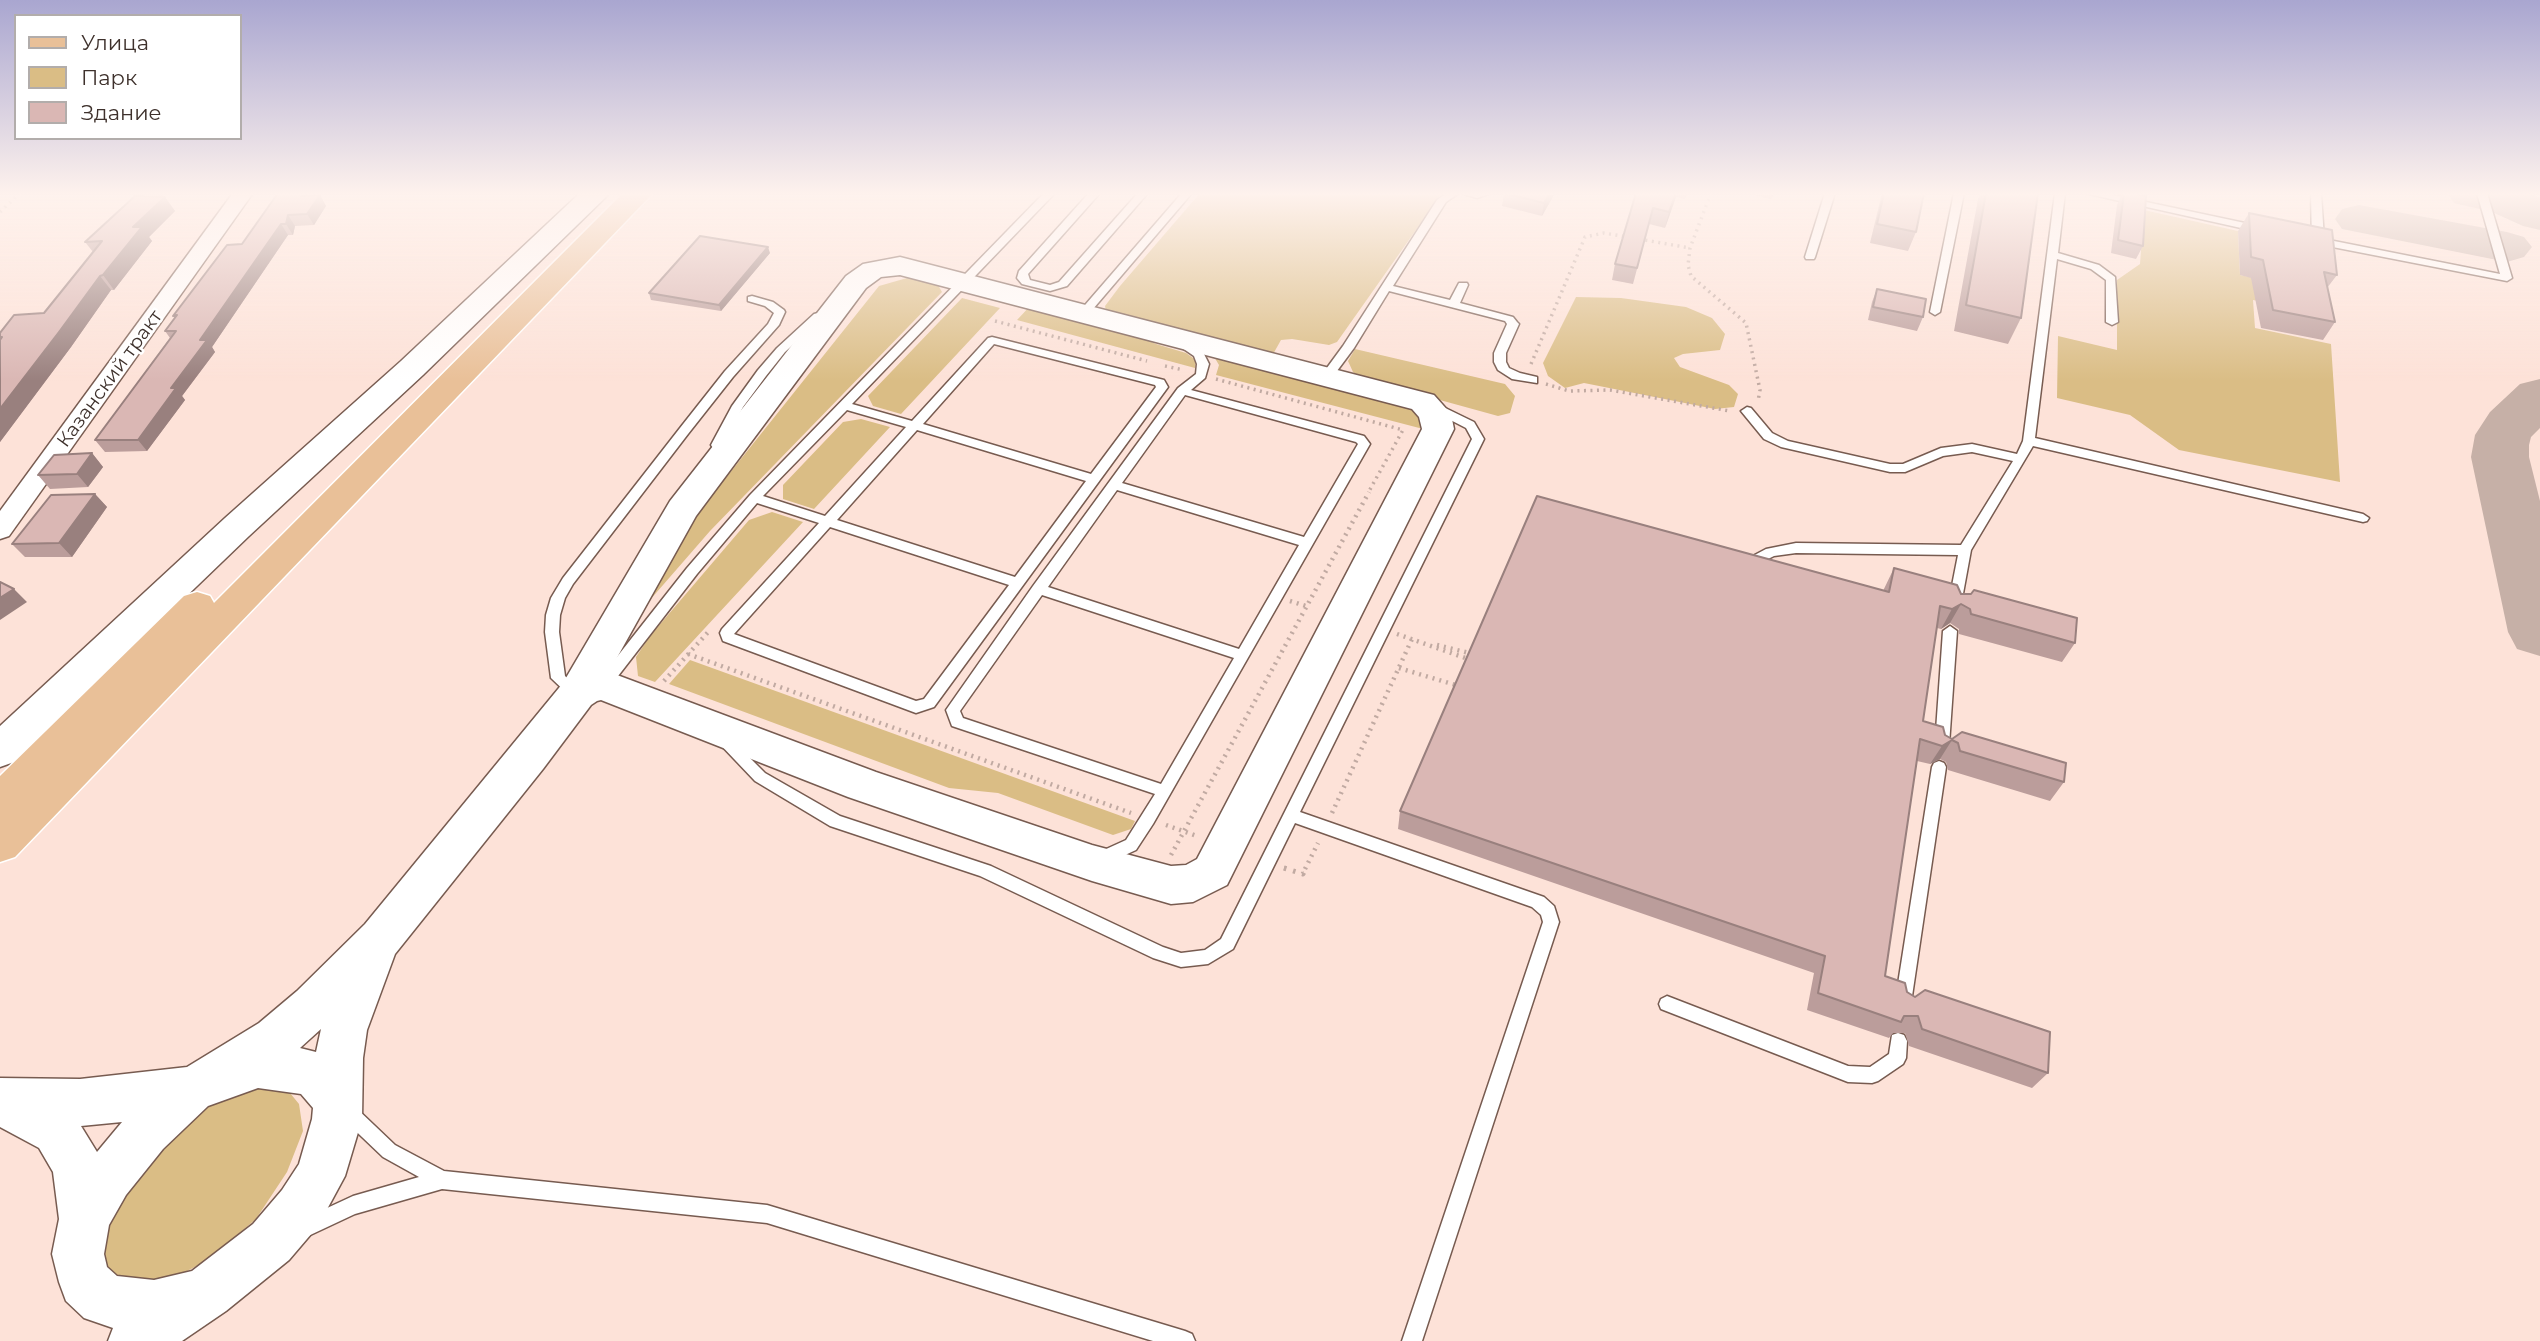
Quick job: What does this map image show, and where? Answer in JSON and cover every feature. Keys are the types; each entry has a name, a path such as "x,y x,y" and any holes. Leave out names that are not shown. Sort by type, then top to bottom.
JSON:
{"main road":[{"path":"0,844 15,808 553,256"},
{"path":"15,808 576,256"}],"street":[{"name":"Казанский тракт","path":"0,530 198,256"},
{"path":"0,751 237,527 412,369 531,256"},
{"path":"227,1277 154,1307 103,1299 85,1282 78,1254 85,1219 108,1177 146,1132 203,1084 276,1039 381,938 529,757 590,690 682,509 856,282 873,270 900,266 1423,402 1435,414 1438,429 1212,872 1193,883 1171,885 1091,863 863,785 709,727 590,690"},
{"path":"0,852 15,808"},
{"path":"135,1341 227,1277 271,1241 300,1208 320,1176 337,1119 339,1058 344,1030 381,938"},
{"path":"2,1102 80,1103 203,1084 258,1065 316,1075 337,1100"},
{"path":"2,1102 56,1131 77,1165 85,1219"}],"lane":[{"path":"752,299 769,304 780,312 773,325 691,422 568,581 558,598 552,632 558,678 590,690 754,498 990,256"},
{"path":"1039,256 1023,273 1022,278 1026,282 1050,288 1063,284 1088,256"},
{"path":"1083,314 1133,256"},
{"path":"1327,376 1348,348 1406,256"},
{"path":"1935,312 1946,256"},
{"path":"1955,607 1965,550 2021,459 2029,441 2053,256"},
{"path":"2055,256 2095,267 2110,279 2112,322"},
{"path":"2393,256 2507,278 2500,256"},
{"path":"1454,303 1463,285"},
{"path":"1386,287 1509,319 1513,324 1500,353 1500,362 1504,370 1533,380"},
{"path":"1164,792 957,722 953,710 1182,391 1201,375 1203,365 1199,354 1173,338"},
{"path":"992,340 1160,383 1162,387 1143,416 1096,479 929,703 923,706 916,707 728,637 727,633 992,340"},
{"path":"1091,863 1131,845 1364,444 1363,441 1182,391"},
{"path":"709,727 760,777 835,821 985,871 1160,953 1181,960 1208,957 1227,944 1478,439 1470,425 1451,413 1423,402"},
{"path":"844,405 1096,479"},
{"path":"1747,411 1768,436 1785,444 1891,468 1905,468 1941,452 1972,448 2021,459"},
{"path":"2029,441 2363,518"},
{"path":"1114,485 1307,543"},
{"path":"754,498 1019,583"},
{"path":"1754,561 1771,552 1796,548 1965,550"},
{"path":"1038,589 1242,654"},
{"path":"1941,749 1950,631"},
{"path":"1903,1003 1939,767"},
{"path":"1292,815 1538,902 1548,911 1551,922 1412,1341"},
{"path":"1667,1004 1847,1074 1872,1075 1896,1058 1898,1041"},
{"path":"337,1100 389,1151 442,1180"},
{"path":"227,1277 318,1222 354,1205 442,1180 767,1214 1185,1341"}],"path":[{"path":"1577,256 1527,373 1533,380 1569,391 1610,390 1742,413 1757,406 1760,390 1746,323 1691,276 1689,256"},
{"path":"1471,660 1412,639 1474,654"},
{"path":"1399,668 1460,686"}],"green space":[{"path":"1146,256 1398,256 1337,342 1329,345 1292,339 1281,340 1272,356 1106,311 1105,306"},
{"path":"2141,256 2239,256 2240,275 2324,293 2328,315 2253,300 2255,328 2331,344 2340,482 2179,450 2130,415 2057,398 2058,336 2117,350 2117,280 2140,264"},
{"path":"907,278 938,285 942,292 710,531 643,608 677,539 879,286"},
{"path":"1576,297 1621,298 1686,307 1712,318 1725,334 1720,350 1683,354 1674,358 1680,367 1729,385 1738,394 1734,407 1715,409 1584,383 1565,388 1548,376 1543,363"},
{"path":"962,298 1000,308 901,414 873,406 868,396"},
{"path":"1031,305 1125,330 1156,344 1186,353 1196,360 1195,368 1017,320"},
{"path":"1355,349 1505,384 1515,396 1510,413 1498,416 1360,378 1353,372 1348,361"},
{"path":"1213,355 1425,411 1427,430 1216,375 1219,365"},
{"path":"861,419 890,427 814,509 783,499 783,485 843,422"},
{"path":"772,512 803,522 655,682 638,676 636,657 650,636 749,520"},
{"path":"690,660 1135,821 1131,829 1113,835 998,793 949,788 669,684"},
{"path":"267,1081 290,1093 299,1104 303,1131 287,1172 256,1219 208,1260 170,1280 135,1290 109,1280 98,1236 129,1169 222,1093"}],"building":[{"path":"90,256 119,256 100,276 0,409 0,333 14,315 44,313"},
{"path":"219,256 259,256 200,340 207,340 171,388 176,388 138,440 95,440 176,331 165,331 177,315 173,316"},
{"path":"682,256 761,256 719,305 649,293"},
{"path":"1617,256 1640,256 1637,268 1615,264"},
{"path":"1975,256 2029,256 2021,318 1966,305"},
{"path":"2335,256 2337,275 2324,272 2335,322 2273,310 2263,260 2251,257"},
{"path":"1877,289 1926,299 1923,317 1873,307"},
{"path":"92,453 77,474 38,475 54,455"},
{"path":"95,494 59,543 12,544 51,495"},
{"path":"1537,496 1889,592 1894,568 1957,585 1961,594 1971,594 1974,590 2077,618 2075,643 1971,614 1970,609 1961,604 1952,609 1940,606 1923,721 1943,727 1945,735 1952,739 1962,732 2066,763 2064,782 1960,751 1958,743 1952,740 1942,746 1920,739 1885,976 1905,983 1907,992 1915,997 1925,990 2050,1032 2048,1073 1922,1029 1918,1016 1904,1016 1901,1022 1818,993 1825,956 1400,811"},
{"path":"0,582 14,589 0,598"}],"taxiway":[{"path":"2540,397 2510,425 2500,445 2500,457 2540,632"}]}
